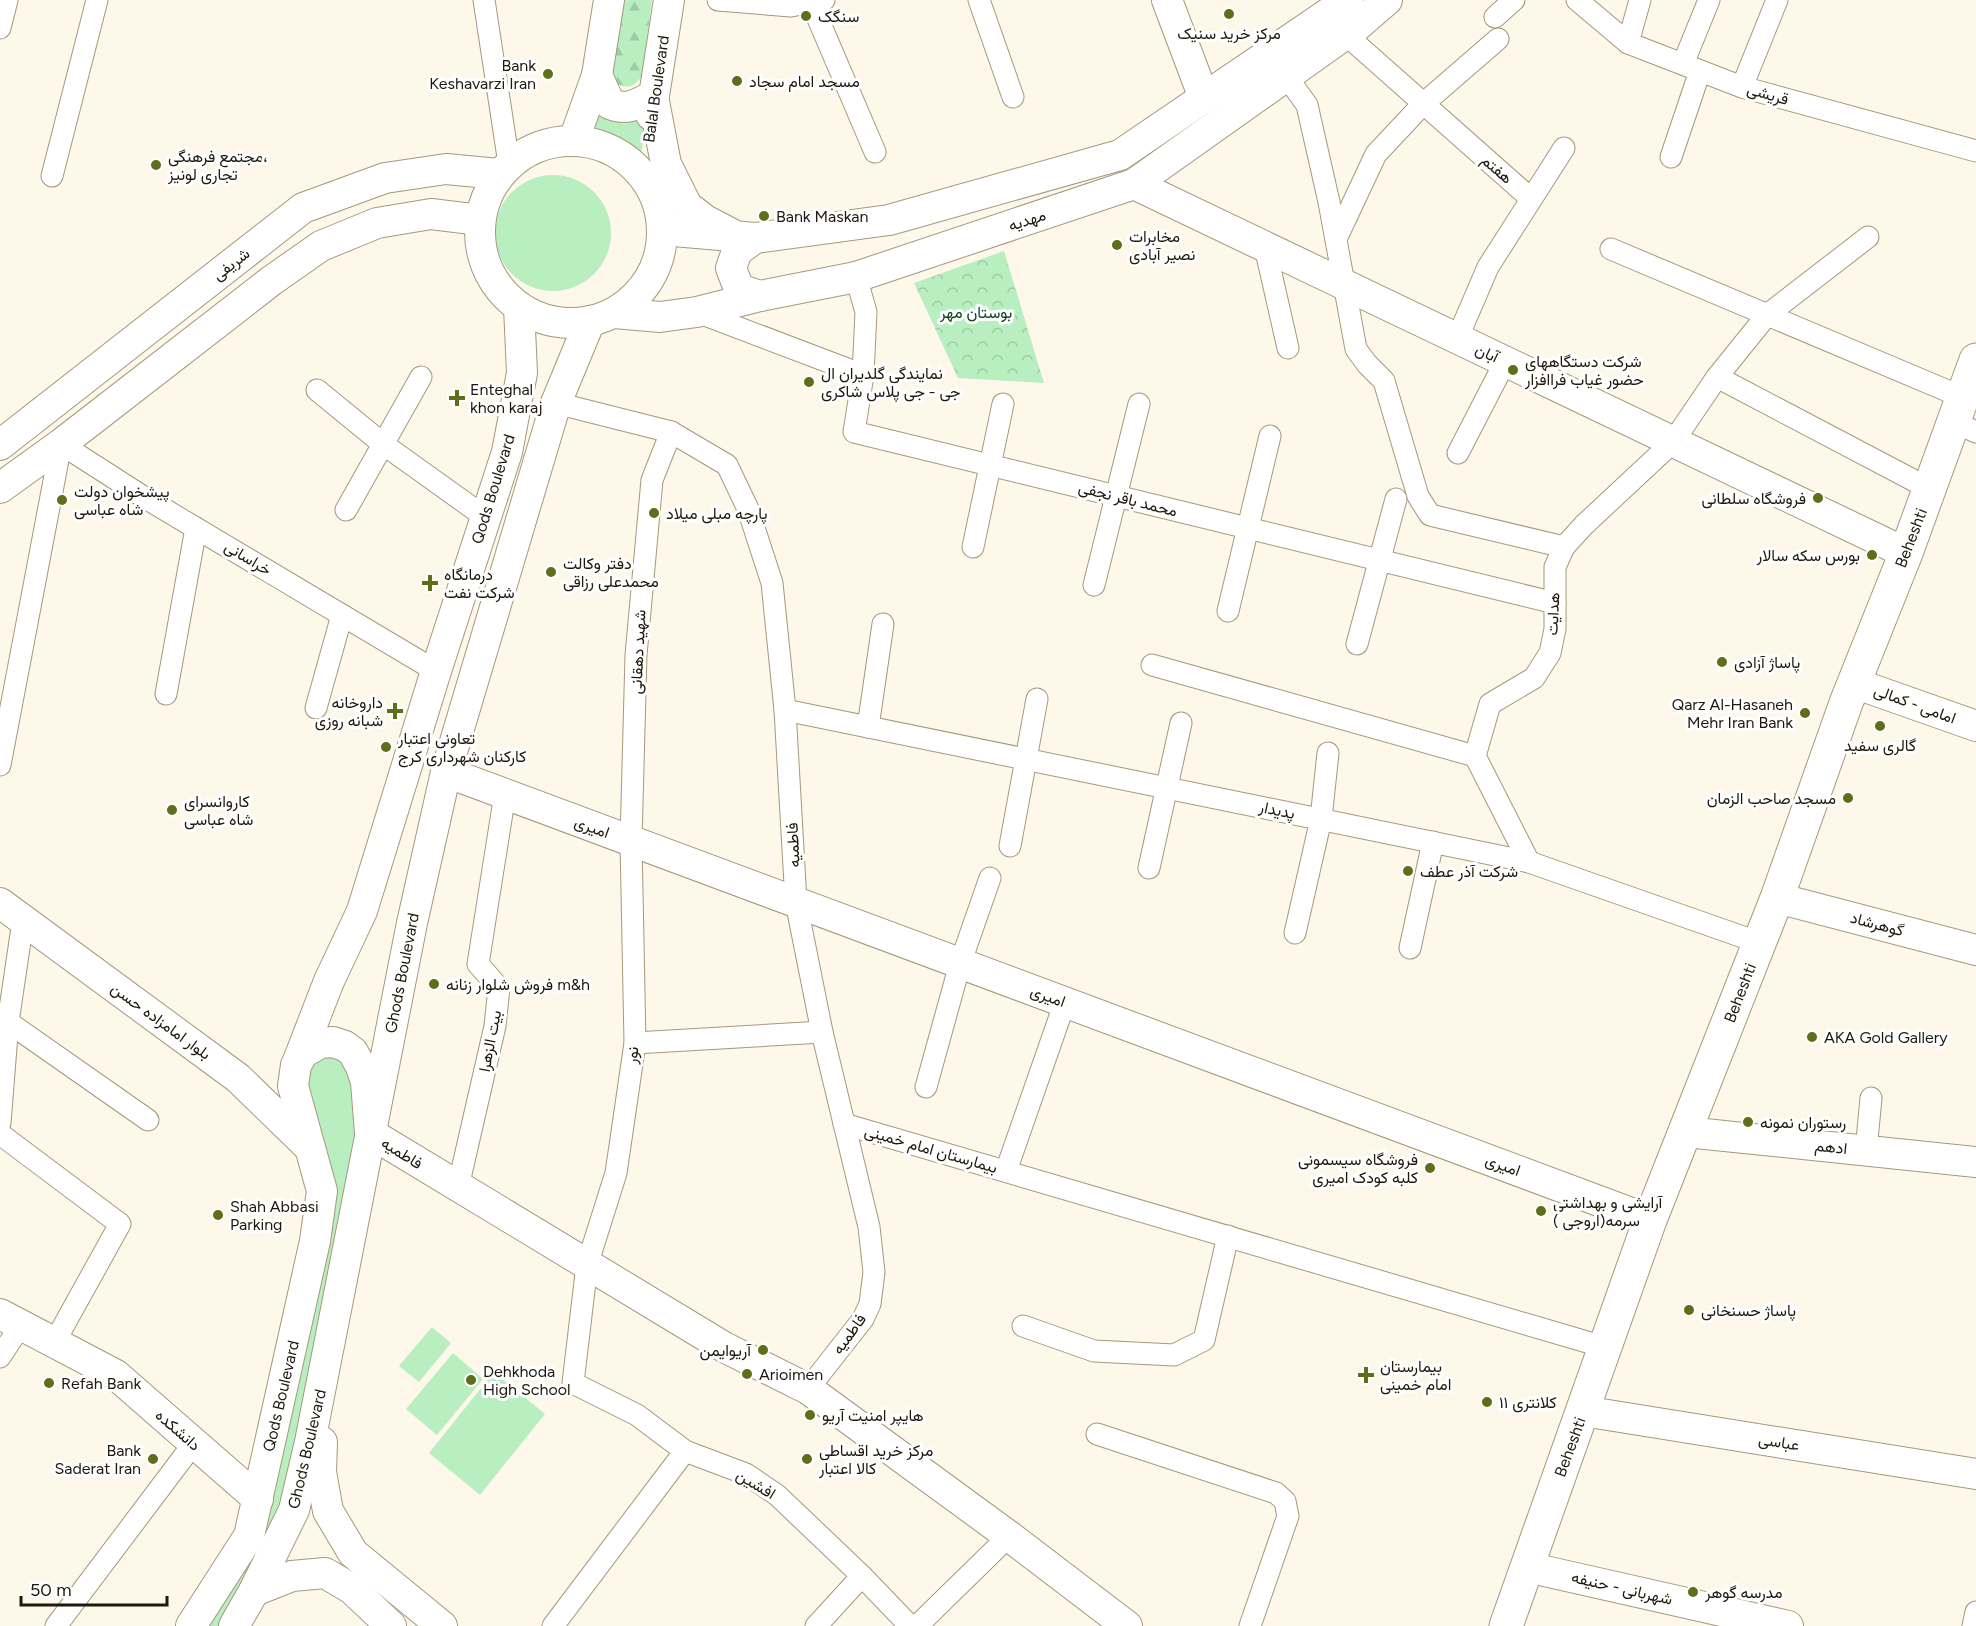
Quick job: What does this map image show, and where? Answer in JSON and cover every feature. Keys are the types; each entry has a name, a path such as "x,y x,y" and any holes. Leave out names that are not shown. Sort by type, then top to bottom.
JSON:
{"main road":[{"path":"574,140 597,75 609,0"},
{"name":"Balal Boulevard","path":"645,178 653,96 669,0"},
{"path":"1167,0 1204,98"},
{"path":"662,230 747,238 889,220 1120,155 1347,0"},
{"name":"مهدیه","path":"602,317 660,317 697,312 760,296 856,277 1134,184 1345,34 1387,0"},
{"path":"597,75 610,104 620,107 633,106 653,96 666,164 687,206 705,220 747,238"},
{"path":"574,140 601,145 626,158 645,178 657,203 662,230 659,255 650,278 634,298 602,317 565,323 538,318 519,307 500,290 487,269 480,245 480,220 486,196 504,169 523,153 539,146 556,141 574,140"},
{"name":"شریفی","path":"0,445 303,208 386,178 446,169 504,169"},
{"name":"آبان","path":"1134,184 1906,553"},
{"path":"0,488 321,246 377,222 431,214 480,220"},
{"path":"747,238 737,251 731,268 739,289 760,296"},
{"name":"Qods Boulevard","path":"191,1626 249,1536 315,1241 322,1191 312,1150 294,1095 296,1065 329,981 362,911 484,517 507,452 522,373 519,307"},
{"name":"Ghods Boulevard","path":"234,1626 294,1510 310,1442 412,923 446,772 556,403 602,317"},
{"path":"556,403 592,347 615,332 660,317"},
{"name":"Beheshti","path":"1506,1626 1650,1220 1760,943 1854,682 1930,489 1964,417 1976,360"},
{"name":"امامی - کمالی","path":"1854,682 1976,726"},
{"name":"امیری","path":"446,772 1650,1220"},
{"name":"گوهرشاد","path":"1777,898 1976,950"},
{"name":"بلوار امامزاده حسن","path":"11,912 238,1078 312,1150"},
{"path":"296,1065 303,1053 320,1043 333,1042 353,1052 362,1067 366,1082 370,1133"},
{"name":"ادهم","path":"1686,1132 1976,1162"},
{"name":"فاطمیه","path":"370,1133 724,1347 808,1389 1009,1536 1127,1626"},
{"name":"دانشکده","path":"10,1320 116,1375 258,1499"},
{"path":"324,1369 321,1472 328,1511 353,1552 442,1626"},
{"name":"عباسی","path":"1583,1411 1976,1474"},
{"name":"شهربانی - حنیفه","path":"1527,1567 1788,1626"},
{"path":"254,1591 292,1576 325,1574 352,1589 390,1626"}],"street":[{"path":"0,28 7,0"},
{"path":"52,176 97,0"},
{"path":"484,0 504,169"},
{"path":"718,0 791,6 815,1 875,152"},
{"path":"979,0 1013,97"},
{"path":"1495,17 1514,0"},
{"name":"قریشی","path":"1577,0 1628,43 1691,68 1742,87 1976,151"},
{"path":"1628,43 1640,0"},
{"path":"1671,156 1691,68 1710,0"},
{"path":"1742,87 1777,0"},
{"name":"هفتم","path":"1345,34 1530,198"},
{"path":"1336,239 1376,154 1423,104 1498,39"},
{"path":"1286,76 1307,105 1336,239 1356,349 1384,381 1418,496 1430,515 1564,547"},
{"path":"1457,339 1488,267 1564,148"},
{"name":"هدایت","path":"1475,756 1490,704 1534,678 1550,653 1555,629 1555,567 1564,547 1584,525 1673,442 1717,377 1767,315 1868,237"},
{"path":"1265,247 1288,348"},
{"path":"1611,249 1767,315 1964,417"},
{"name":"محمد باقر نجفی","path":"856,277 866,312 863,375 854,432 1555,603"},
{"path":"697,312 863,375"},
{"path":"1458,453 1505,362"},
{"path":"346,510 421,377"},
{"path":"1717,377 1930,489"},
{"path":"317,390 383,444 484,517"},
{"name":"فاطمیه","path":"556,403 671,432 727,465 748,509 772,583 785,710 796,902 822,1032 870,1227 874,1272 870,1304 863,1319 808,1389"},
{"path":"973,547 1003,404"},
{"path":"1094,585 1139,404"},
{"name":"شهید دهقانی","path":"631,841 636,656 651,480 671,432"},
{"path":"1228,611 1270,436"},
{"path":"0,765 61,444"},
{"name":"خراسانی","path":"61,444 196,528 436,671"},
{"path":"1357,644 1396,499"},
{"path":"166,693 196,528"},
{"path":"316,708 342,615"},
{"path":"868,727 883,624"},
{"path":"1152,665 1475,756 1529,862"},
{"path":"1010,846 1037,699"},
{"name":"پدیدار","path":"785,710 1529,862 1760,943"},
{"path":"1149,868 1181,723"},
{"path":"1295,933 1321,819 1328,753"},
{"name":"بیت الزهرا","path":"459,1187 495,1026 499,988 478,964 505,794"},
{"name":"نور","path":"573,1383 587,1264 616,1173 634,1043 631,841"},
{"path":"1410,948 1433,842"},
{"path":"926,1087 960,964 990,878"},
{"path":"0,1123 8,1022 11,912"},
{"path":"1006,1171 1065,1002"},
{"path":"8,1022 148,1120"},
{"path":"634,1043 822,1032"},
{"path":"1866,1151 1871,1098"},
{"name":"بیمارستان امام خمینی","path":"844,1124 1604,1347"},
{"path":"0,1134 120,1224 54,1343"},
{"path":"1023,1326 1094,1351 1174,1355 1204,1340 1228,1236"},
{"path":"0,1357 10,1320"},
{"name":"افشین","path":"573,1383 637,1415 685,1450 746,1474 777,1495 862,1576 910,1626"},
{"path":"1097,1434 1276,1492 1285,1501 1288,1516 1250,1626"},
{"path":"56,1626 194,1443"},
{"path":"553,1626 685,1450"},
{"path":"917,1626 1009,1536"},
{"path":"816,1626 862,1576"},
{"path":"1973,1626 1976,1612"}],"green space":[{"path":"621,0 652,0 642,76 636,83 625,87 613,81 612,72"},
{"path":"598,90 648,105 640,164 627,152 613,144 581,135"},
{"path":"553,175 575,179 594,192 607,211 611,233 607,255 594,274 575,287 553,291 531,287 512,274 499,255 495,233 499,211 512,192 531,179"},
{"name":"بوستان مهر","path":"1004,251 1044,383 958,378 914,283"},
{"path":"330,1055 345,1061 363,1120 285,1512 219,1626 200,1626 257,1540 325,1219 305,1079 314,1061"},
{"path":"432,1327 451,1343 419,1382 399,1366"},
{"path":"453,1353 483,1379 437,1435 406,1409"},
{"path":"494,1372 545,1414 480,1495 429,1453"}],"place":[{"name":"مرکز خرید سنیک","path":"1229,14"},
{"name":"سنگک","path":"806,16"},
{"name":"Bank Keshavarzi Iran","path":"548,74"},
{"name":"مسجد امام سجاد","path":"737,81"},
{"name":"مجتمع فرهنگی، تجاری لونیز","path":"156,165"},
{"name":"Bank Maskan","path":"764,216"},
{"name":"مخابرات نصیر آبادی","path":"1117,245"},
{"name":"شرکت دستگاههای حضور غیاب فراافزار","path":"1513,370"},
{"name":"نمایندگی گلدیران ال جی - جی پلاس شاکری","path":"809,382"},
{"name":"Enteghal khon karaj","path":"457,398"},
{"name":"فروشگاه سلطانی","path":"1818,498"},
{"name":"پیشخوان دولت شاه عباسی","path":"62,500"},
{"name":"پارچه مبلی میلاد","path":"654,513"},
{"name":"بورس سکه سالار","path":"1872,555"},
{"name":"دفتر وکالت محمدعلی رزاقی","path":"551,572"},
{"name":"درمانگاه شرکت نفت","path":"430,583"},
{"name":"پاساژ آزادی","path":"1722,662"},
{"name":"داروخانه شبانه روزی","path":"395,711"},
{"name":"Qarz Al-Hasaneh Mehr Iran Bank","path":"1805,713"},
{"name":"گالری سفید","path":"1880,726"},
{"name":"تعاونی اعتبار کارکنان شهرداری کرج","path":"386,747"},
{"name":"مسجد صاحب الزمان","path":"1848,798"},
{"name":"کاروانسرای شاه عباسی","path":"172,810"},
{"name":"شرکت آذر عطف","path":"1408,871"},
{"name":"فروش شلوار زنانه m&h","path":"434,984"},
{"name":"AKA Gold Gallery","path":"1812,1037"},
{"name":"رستوران نمونه","path":"1748,1122"},
{"name":"فروشگاه سیسمونی کلبه کودک امیری","path":"1430,1168"},
{"name":"آرایشی و بهداشتی سرمه(اروجی )","path":"1541,1211"},
{"name":"Shah Abbasi Parking","path":"218,1215"},
{"name":"پاساژ حسنخانی","path":"1689,1310"},
{"name":"آریوایمن","path":"763,1350"},
{"name":"Arioimen","path":"747,1374"},
{"name":"بیمارستان امام خمینی","path":"1366,1375"},
{"name":"Dehkhoda High School","path":"471,1380"},
{"name":"Refah Bank","path":"49,1383"},
{"name":"کلانتری ۱۱","path":"1487,1402"},
{"name":"هایپر امنیت آریو","path":"810,1415"},
{"name":"Bank Saderat Iran","path":"153,1459"},
{"name":"مرکز خرید اقساطی کالا اعتبار","path":"807,1459"},
{"name":"مدرسه گوهر","path":"1693,1592"}]}
